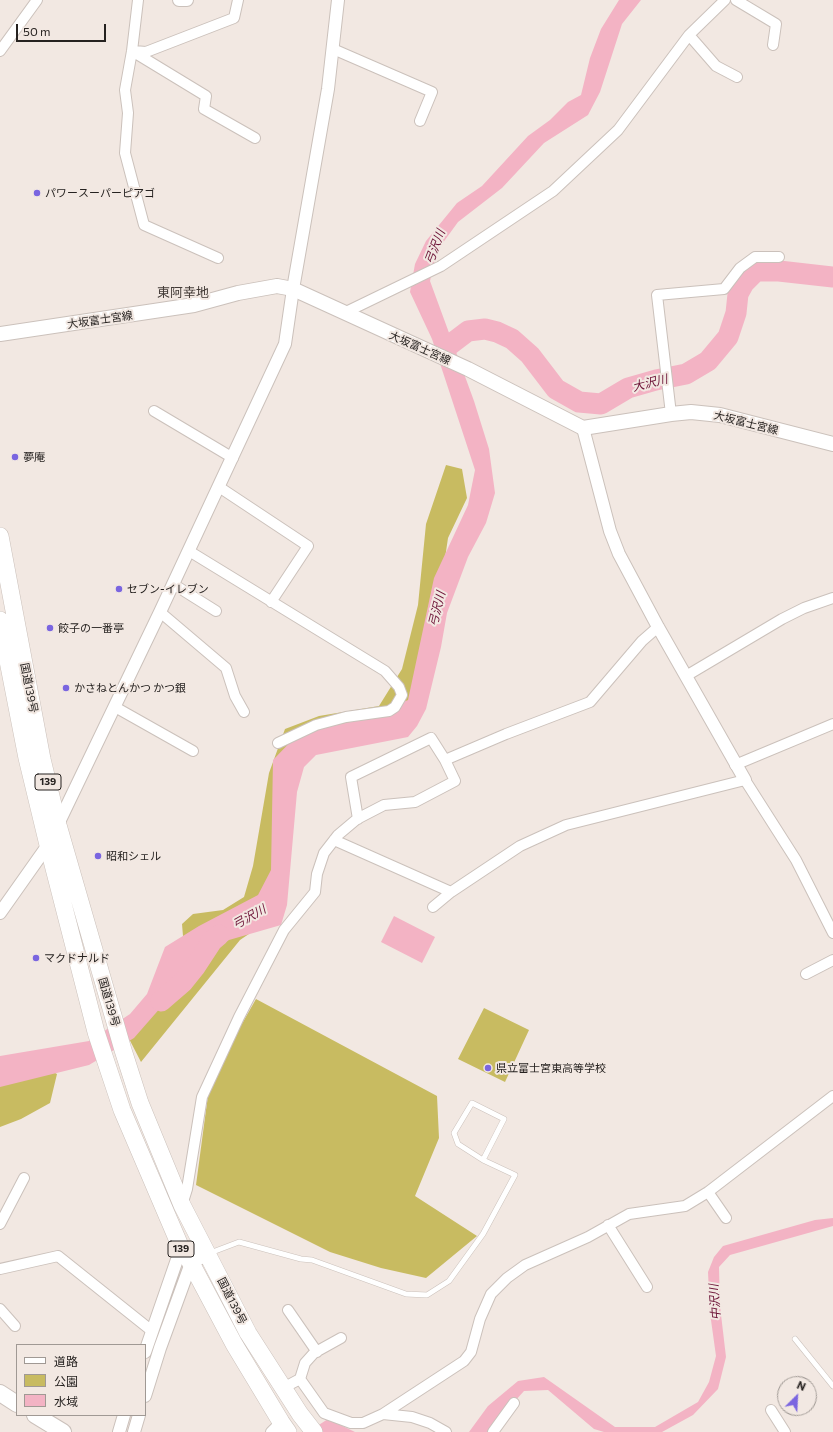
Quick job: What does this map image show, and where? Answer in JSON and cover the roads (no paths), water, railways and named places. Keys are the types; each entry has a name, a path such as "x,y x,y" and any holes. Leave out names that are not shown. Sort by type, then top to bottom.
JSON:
{"highway":[{"name":"国道139号","path":"0,536 42,759 58,825 122,1050 140,1103 182,1205 209,1254 248,1333 283,1388 314,1432"},
{"name":"国道139号","path":"0,620 27,758 48,845 96,1032 122,1110 181,1248 281,1428"}],"main road":[{"name":"大坂富士宮線","path":"0,334 194,305 238,293 277,286 293,289 344,314 468,369 583,428 691,412 720,415 833,444"},
{"path":"0,1393 16,1403"},
{"path":"36,1416 63,1432"}],"street":[{"path":"0,51 38,0"},
{"path":"138,0 132,51 125,90 128,113 125,152 144,226 218,258"},
{"path":"178,0 186,0"},
{"path":"132,51 146,52 234,18 238,0"},
{"path":"0,913 48,845 233,458 285,344 293,289 328,89 338,0"},
{"path":"344,314 441,266 553,191 618,130 688,35 725,0"},
{"path":"736,0 776,24 773,45"},
{"path":"688,35 716,66 737,77"},
{"path":"333,49 432,92 420,121"},
{"path":"132,51 206,96 204,110 255,138"},
{"path":"671,414 657,296 724,289 740,268 755,257 780,257"},
{"path":"154,411 233,458"},
{"path":"583,428 610,531 619,554 658,628 735,765 796,860 833,933"},
{"path":"219,487 308,546 271,602"},
{"path":"189,551 385,671 399,687 402,695 395,707 389,711 346,717 316,725 278,743"},
{"path":"173,584 216,611"},
{"path":"686,676 782,619 804,608 833,598"},
{"path":"160,612 226,668 235,696 244,712"},
{"path":"446,760 506,734 590,702 642,641 658,628"},
{"path":"115,707 193,751"},
{"path":"735,765 833,724"},
{"path":"182,1205 187,1189 202,1097 239,1017 284,930 315,892 317,874 324,853 338,835 358,819 384,805 415,802 456,781 446,760 431,738 351,777 358,819"},
{"path":"433,907 451,892 520,846 566,824 745,780"},
{"path":"334,840 451,892"},
{"path":"806,974 833,960"},
{"path":"300,1380 324,1413 351,1423 363,1423 383,1414 464,1361 471,1352 480,1319 491,1294 507,1278 525,1265 588,1237 629,1214 685,1206 708,1192 833,1096"},
{"path":"0,1224 24,1178"},
{"path":"708,1192 726,1218"},
{"path":"608,1225 647,1286"},
{"path":"146,1349 181,1248 209,1254"},
{"path":"146,1393 190,1263 209,1254"},
{"path":"0,1268 58,1256 152,1331"},
{"path":"0,1309 15,1326"},
{"path":"288,1310 317,1352"},
{"path":"283,1388 300,1380 305,1363 314,1354 341,1338"},
{"path":"493,1432 514,1404"},
{"path":"771,1410 785,1432"},
{"path":"383,1414 412,1417 430,1422 446,1432"},
{"path":"119,1432 124,1416"},
{"path":"134,1432 139,1416"}],"lane":[{"path":"209,1254 239,1242 302,1259 312,1260 406,1294 427,1295 449,1281 479,1240 515,1175 483,1160 458,1144 454,1133 472,1103 504,1119 483,1160"},
{"path":"795,1339 833,1386"}],"water":[{"path":"619,0 641,0 622,24 600,92 588,115 544,143 502,188 458,222 437,251 430,281 474,401 489,449 495,493 486,523 468,557 447,613 441,647 426,709 417,726 408,737 316,755 304,767 297,792 287,905 281,925 229,940 202,957 183,982 134,1038 89,1065 0,1087 0,1056 89,1041 130,1014 147,994 165,947 199,926 258,895 271,870 273,760 299,733 359,720 408,700 434,578 468,505 475,470 432,339 410,292 415,264 426,241 457,203 482,186 528,136 550,120 568,102 581,95 590,58 601,29"},
{"path":"394,916 435,937 422,963 381,942"},
{"name":"中沢川","path":"833,1218 833,1226 730,1255 719,1267 720,1306 726,1357 718,1389 693,1415 662,1432 604,1432 594,1429 548,1390 524,1391 487,1432 469,1432 488,1406 518,1381 544,1377 615,1427 655,1427 698,1402 709,1382 716,1356 710,1313 708,1272 714,1257 723,1246 815,1220"},
{"path":"328,1419 355,1432 308,1432"}],"waterway":[{"name":"大沢川","path":"443,350 468,331 485,329 497,332 512,339 530,355 556,389 579,402 601,404 628,388 656,380 686,374 708,361 728,337 736,313 738,294 744,283 756,271 779,271 833,277"},
{"name":"弓沢川","path":"161,1001 183,982 212,941 219,935"}],"place":[{"name":"パワースーパーピアゴ","path":"37,193"},
{"name":"夢庵","path":"15,457"},
{"name":"セブン-イレブン","path":"119,589"},
{"name":"餃子の一番亭","path":"50,628"},
{"name":"かさねとんかつ かつ銀","path":"66,688"},
{"name":"昭和シェル","path":"98,856"},
{"name":"マクドナルド","path":"36,958"},
{"name":"県立富士宮東高等学校","path":"488,1068"}],"district":[{"name":"東阿幸地","path":"183,293"}]}
